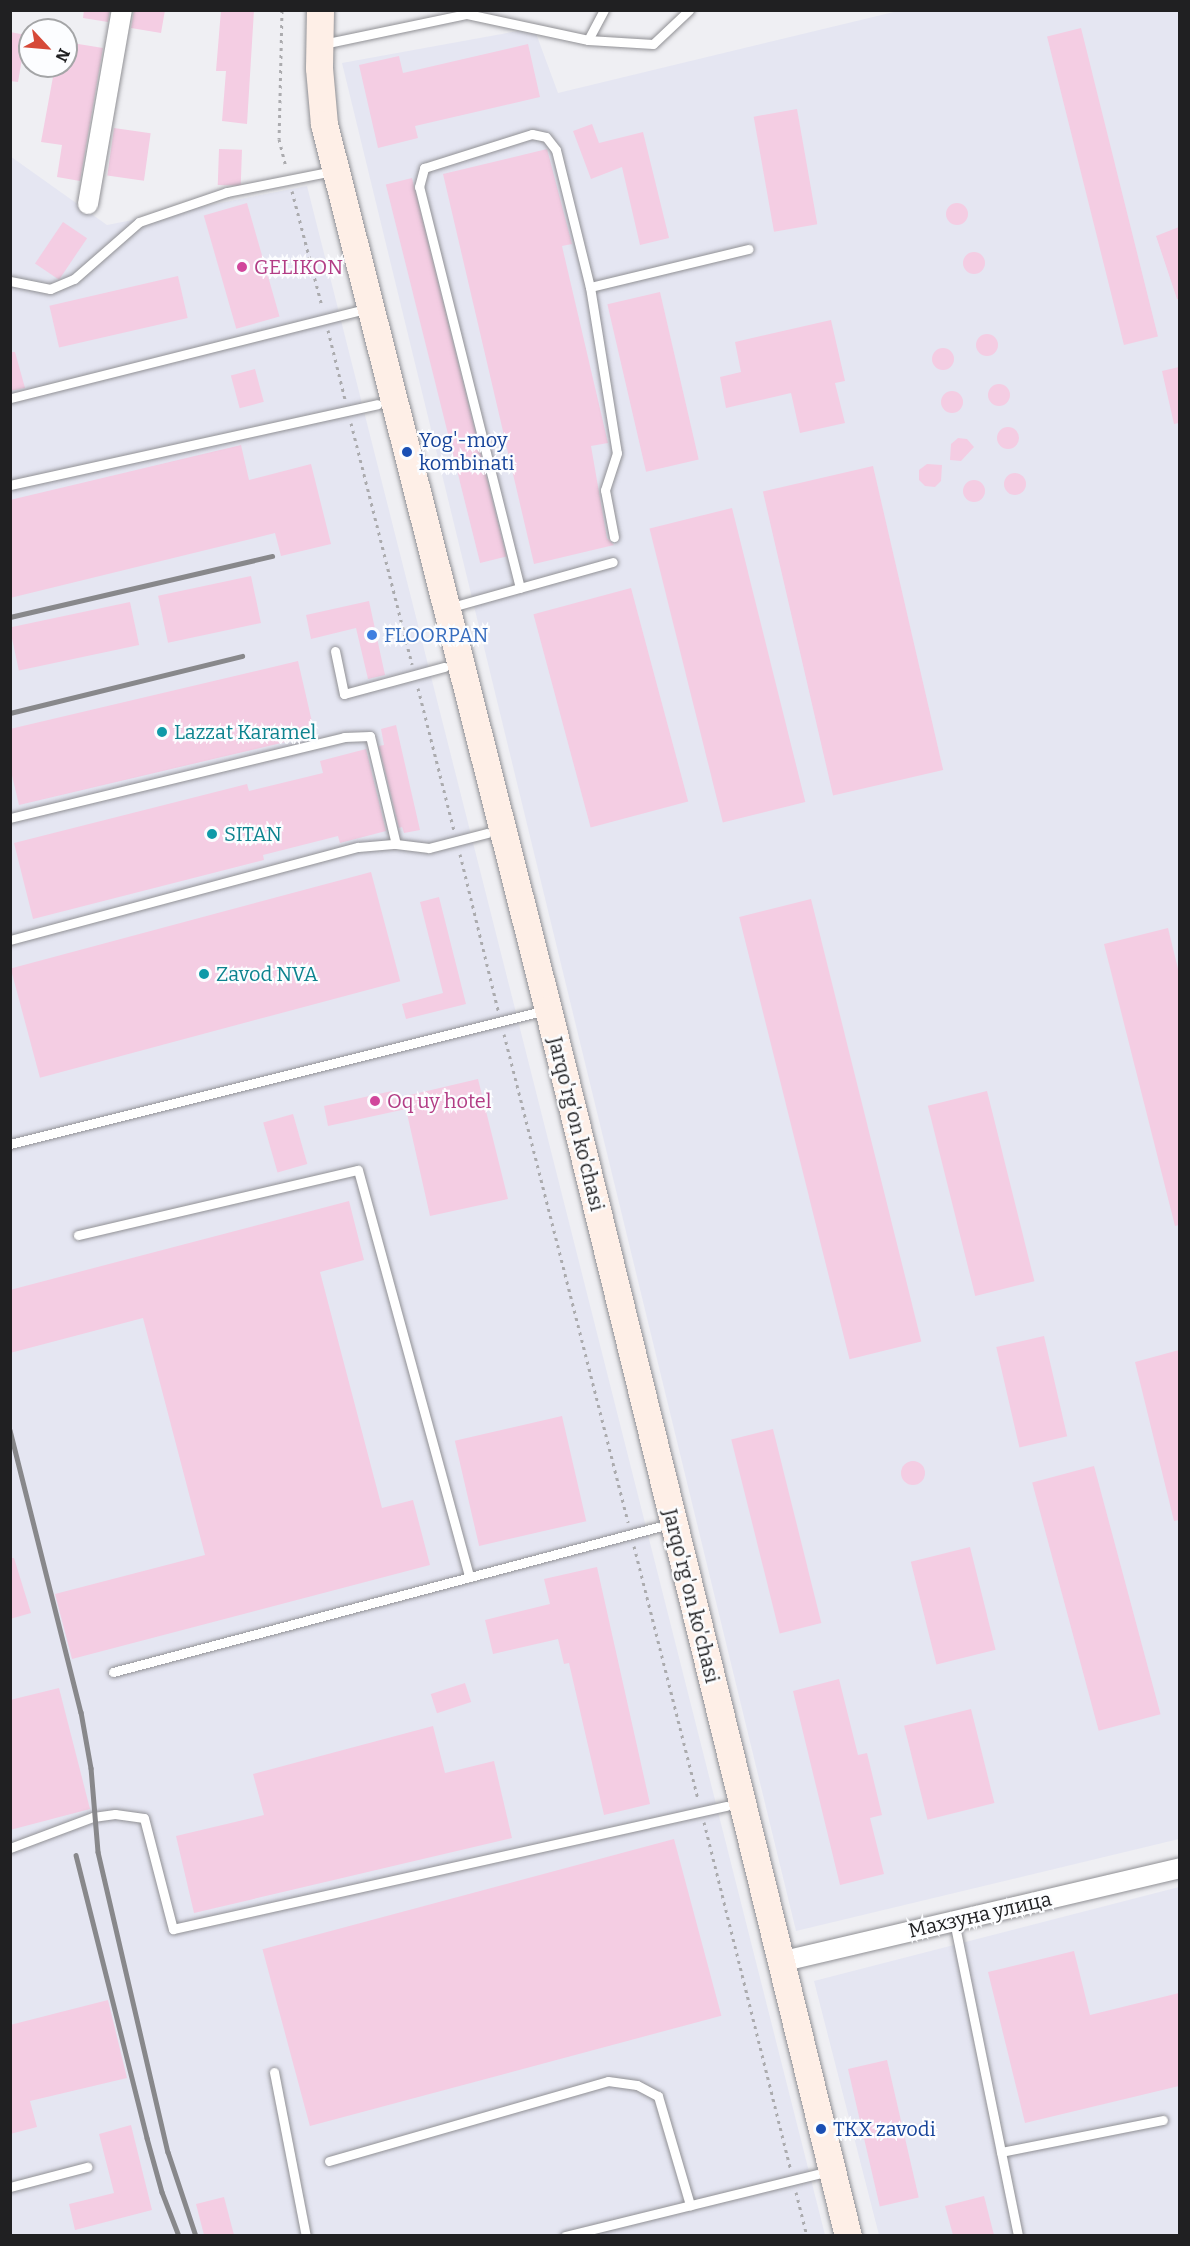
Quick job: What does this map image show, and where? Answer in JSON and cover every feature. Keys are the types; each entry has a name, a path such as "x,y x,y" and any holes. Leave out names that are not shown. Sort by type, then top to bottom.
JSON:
{"main road":[{"name":"Jarqo'rg'on ko'chasi","path":"304,10 306,109 328,172 361,309 445,609 772,1964 848,2235"},
{"name":"Jarqo'rg'on ko'chasi","path":"320,10 318,45 321,107 328,172"},
{"name":"Jarqo'rg'on ko'chasi","path":"361,309 377,404 444,667 487,833 541,1011 658,1527 714,1810 772,1964 805,2177 832,2235"}],"street":[{"path":"88,204 122,10"},
{"name":"Махзуна улица","path":"772,1964 1179,1868"}],"lane":[{"path":"588,39 604,10"},
{"path":"318,45 467,14 497,14 588,39 653,44 688,10"},
{"path":"520,588 419,187 424,168 532,134 546,137 556,150 591,287 617,453 604,490 614,537"},
{"path":"10,281 50,289 74,279 140,222 227,192 328,172"},
{"path":"591,287 748,249"},
{"path":"11,398 361,309"},
{"path":"10,485 377,404"},
{"path":"445,609 613,562"},
{"path":"335,651 345,694 444,667"},
{"path":"10,818 344,736 370,736 396,844"},
{"path":"10,940 358,847 396,844 429,848 487,833"},
{"path":"10,1143 541,1011"},
{"path":"78,1235 357,1170 469,1577"},
{"path":"113,1672 658,1527"},
{"path":"10,1848 93,1817 115,1814 144,1818 173,1929 714,1810"},
{"path":"954,1921 1018,2235"},
{"path":"274,2072 306,2235"},
{"path":"329,2161 608,2081 637,2085 658,2096 690,2205"},
{"path":"1001,2152 1163,2120"},
{"path":"10,2187 87,2167"},
{"path":"565,2235 805,2177"}],"path":[{"path":"282,10 279,139 631,1534 714,1810 805,2177 807,2235"}],"shaded area":[{"path":"898,11 1179,11 1179,1839 796,1931 342,63 534,28 558,93"},
{"path":"10,156 107,225 307,186 825,2235 11,2235"},
{"path":"1179,1887 1179,2235 879,2235 814,1981"}],"building":[{"path":"84,10 110,10 108,22 83,18"},
{"path":"134,10 165,10 161,33 131,28"},
{"path":"221,10 254,10 247,124 222,121 226,71 216,71"},
{"path":"1081,28 1158,337 1124,345 1047,36"},
{"path":"10,32 18,34 19,78 18,82 10,81"},
{"path":"78,44 103,48 80,181 57,177 62,145 41,142 53,78 78,78"},
{"path":"528,44 540,97 415,126 418,138 378,148 359,65 399,56 403,73"},
{"path":"797,109 817,224 774,232 754,117"},
{"path":"592,124 599,143 643,132 669,238 640,245 622,167 591,179 573,131"},
{"path":"114,128 151,133 144,181 107,176"},
{"path":"219,149 242,150 241,186 218,185"},
{"path":"547,149 572,244 562,246 608,443 591,446 607,538 614,545 534,564 443,174"},
{"path":"412,178 506,556 480,563 386,185"},
{"name":"GELIKON","path":"247,203 280,316 236,329 204,215"},
{"path":"953,203 961,203 968,210 968,218 961,225 953,225 946,218 946,210"},
{"path":"63,222 87,238 59,280 35,263"},
{"path":"1179,227 1179,299 1177,299 1156,236"},
{"path":"970,252 978,252 985,259 985,267 978,274 970,274 963,267 963,259"},
{"path":"178,276 188,318 59,348 49,306"},
{"path":"660,292 699,460 646,472 607,304"},
{"path":"831,320 845,381 835,383 845,423 800,433 791,393 726,408 720,377 741,372 735,342"},
{"path":"987,334 995,337 998,345 995,353 987,356 979,353 976,345 979,337"},
{"path":"943,348 951,351 954,359 951,367 943,370 935,367 932,359 935,351"},
{"path":"10,352 15,352 25,388 10,391"},
{"path":"1179,367 1179,423 1174,424 1162,371"},
{"path":"255,369 264,402 240,408 231,375"},
{"path":"999,384 1007,387 1010,395 1007,403 999,406 991,403 988,395 991,387"},
{"path":"952,391 960,394 963,402 960,410 952,413 944,410 941,402 944,394"},
{"path":"1008,427 1016,430 1019,438 1016,446 1008,449 1000,446 997,438 1000,430"},
{"path":"958,438 967,439 974,447 961,461 950,460 951,444"},
{"path":"241,445 249,480 311,464 331,544 281,556 275,533 10,598 10,500"},
{"path":"927,464 942,465 941,481 935,487 925,486 919,480 919,470"},
{"path":"873,466 943,770 833,795 763,491"},
{"path":"1015,473 1023,476 1026,484 1023,492 1015,495 1007,492 1004,484 1007,476"},
{"path":"970,480 978,480 985,487 985,495 978,502 970,502 963,495 963,487"},
{"path":"732,508 805,802 723,823 650,529"},
{"path":"251,576 261,623 168,643 158,596"},
{"path":"631,588 688,801 591,828 533,614"},
{"path":"369,601 385,675 368,679 356,628 311,639 306,615"},
{"path":"130,602 139,645 19,671 10,628"},
{"name":"Lazzat Karamel","path":"298,661 315,735 19,805 10,767 10,729"},
{"path":"396,725 420,830 404,833 402,827 399,828 379,746 384,745 381,729"},
{"name":"SITAN","path":"366,749 386,831 340,843 338,836 263,855 264,860 33,919 14,843 247,784 249,791 323,773 320,761"},
{"name":"Zavod NVA","path":"371,872 400,981 40,1078 11,969"},
{"path":"439,897 466,1004 406,1019 402,1004 443,993 420,902"},
{"path":"811,899 921,1341 850,1359 739,917"},
{"path":"1168,928 1179,973 1179,1225 1175,1226 1104,944"},
{"path":"478,1079 508,1199 430,1216 406,1109 328,1126 324,1106 392,1091 393,1099"},
{"path":"987,1091 1034,1281 975,1296 928,1106"},
{"path":"293,1114 307,1164 278,1173 263,1123"},
{"path":"349,1201 364,1260 320,1272 382,1508 413,1500 430,1565 72,1659 55,1594 205,1555 143,1318 10,1353 10,1290"},
{"path":"1044,1336 1067,1436 1019,1447 996,1347"},
{"path":"1179,1350 1179,1520 1174,1521 1135,1362"},
{"path":"562,1416 586,1521 479,1546 455,1441"},
{"path":"773,1429 821,1623 780,1633 731,1439"},
{"path":"913,1461 918,1462 924,1468 924,1478 918,1484 913,1485 908,1484 902,1478 901,1473 902,1468 908,1462"},
{"path":"1094,1466 1161,1714 1099,1731 1032,1483"},
{"path":"970,1547 996,1650 936,1665 911,1562"},
{"path":"10,1558 14,1558 31,1613 10,1619"},
{"path":"597,1567 650,1804 604,1815 569,1663 564,1664 558,1639 493,1654 485,1620 550,1604 544,1579"},
{"path":"839,1679 858,1755 867,1753 882,1815 870,1818 884,1874 840,1885 793,1691"},
{"path":"465,1683 471,1702 437,1713 431,1694"},
{"path":"59,1688 90,1809 10,1830 10,1700"},
{"path":"971,1709 994,1803 928,1820 904,1726"},
{"path":"433,1726 445,1773 494,1761 512,1838 194,1913 176,1836 264,1815 253,1774"},
{"path":"674,1839 721,2016 310,2126 263,1949"},
{"path":"1074,1951 1090,2015 1179,1993 1179,2086 1025,2123 988,1972"},
{"path":"108,2000 127,2078 30,2101 37,2127 10,2134 10,2025"},
{"path":"887,2060 919,2197 880,2206 848,2069"},
{"path":"131,2125 152,2210 75,2230 69,2204 114,2193 99,2134"},
{"path":"984,2196 994,2235 953,2235 945,2206"},
{"path":"224,2197 234,2235 204,2235 196,2204"}],"railway":[{"path":"10,617 272,556"},
{"path":"10,713 242,656"},
{"path":"10,1430 81,1712 91,1768 98,1852 168,2152 196,2236"},
{"path":"76,1855 147,2138 162,2192 179,2236"}],"place":[{"name":"GELIKON","path":"242,267"},
{"name":"Yog'-moy kombinati","path":"407,452"},
{"name":"FLOORPAN","path":"372,635"},
{"name":"Lazzat Karamel","path":"162,732"},
{"name":"SITAN","path":"212,834"},
{"name":"Zavod NVA","path":"204,974"},
{"name":"Oq uy hotel","path":"375,1101"},
{"name":"TKX zavodi","path":"821,2129"}]}
